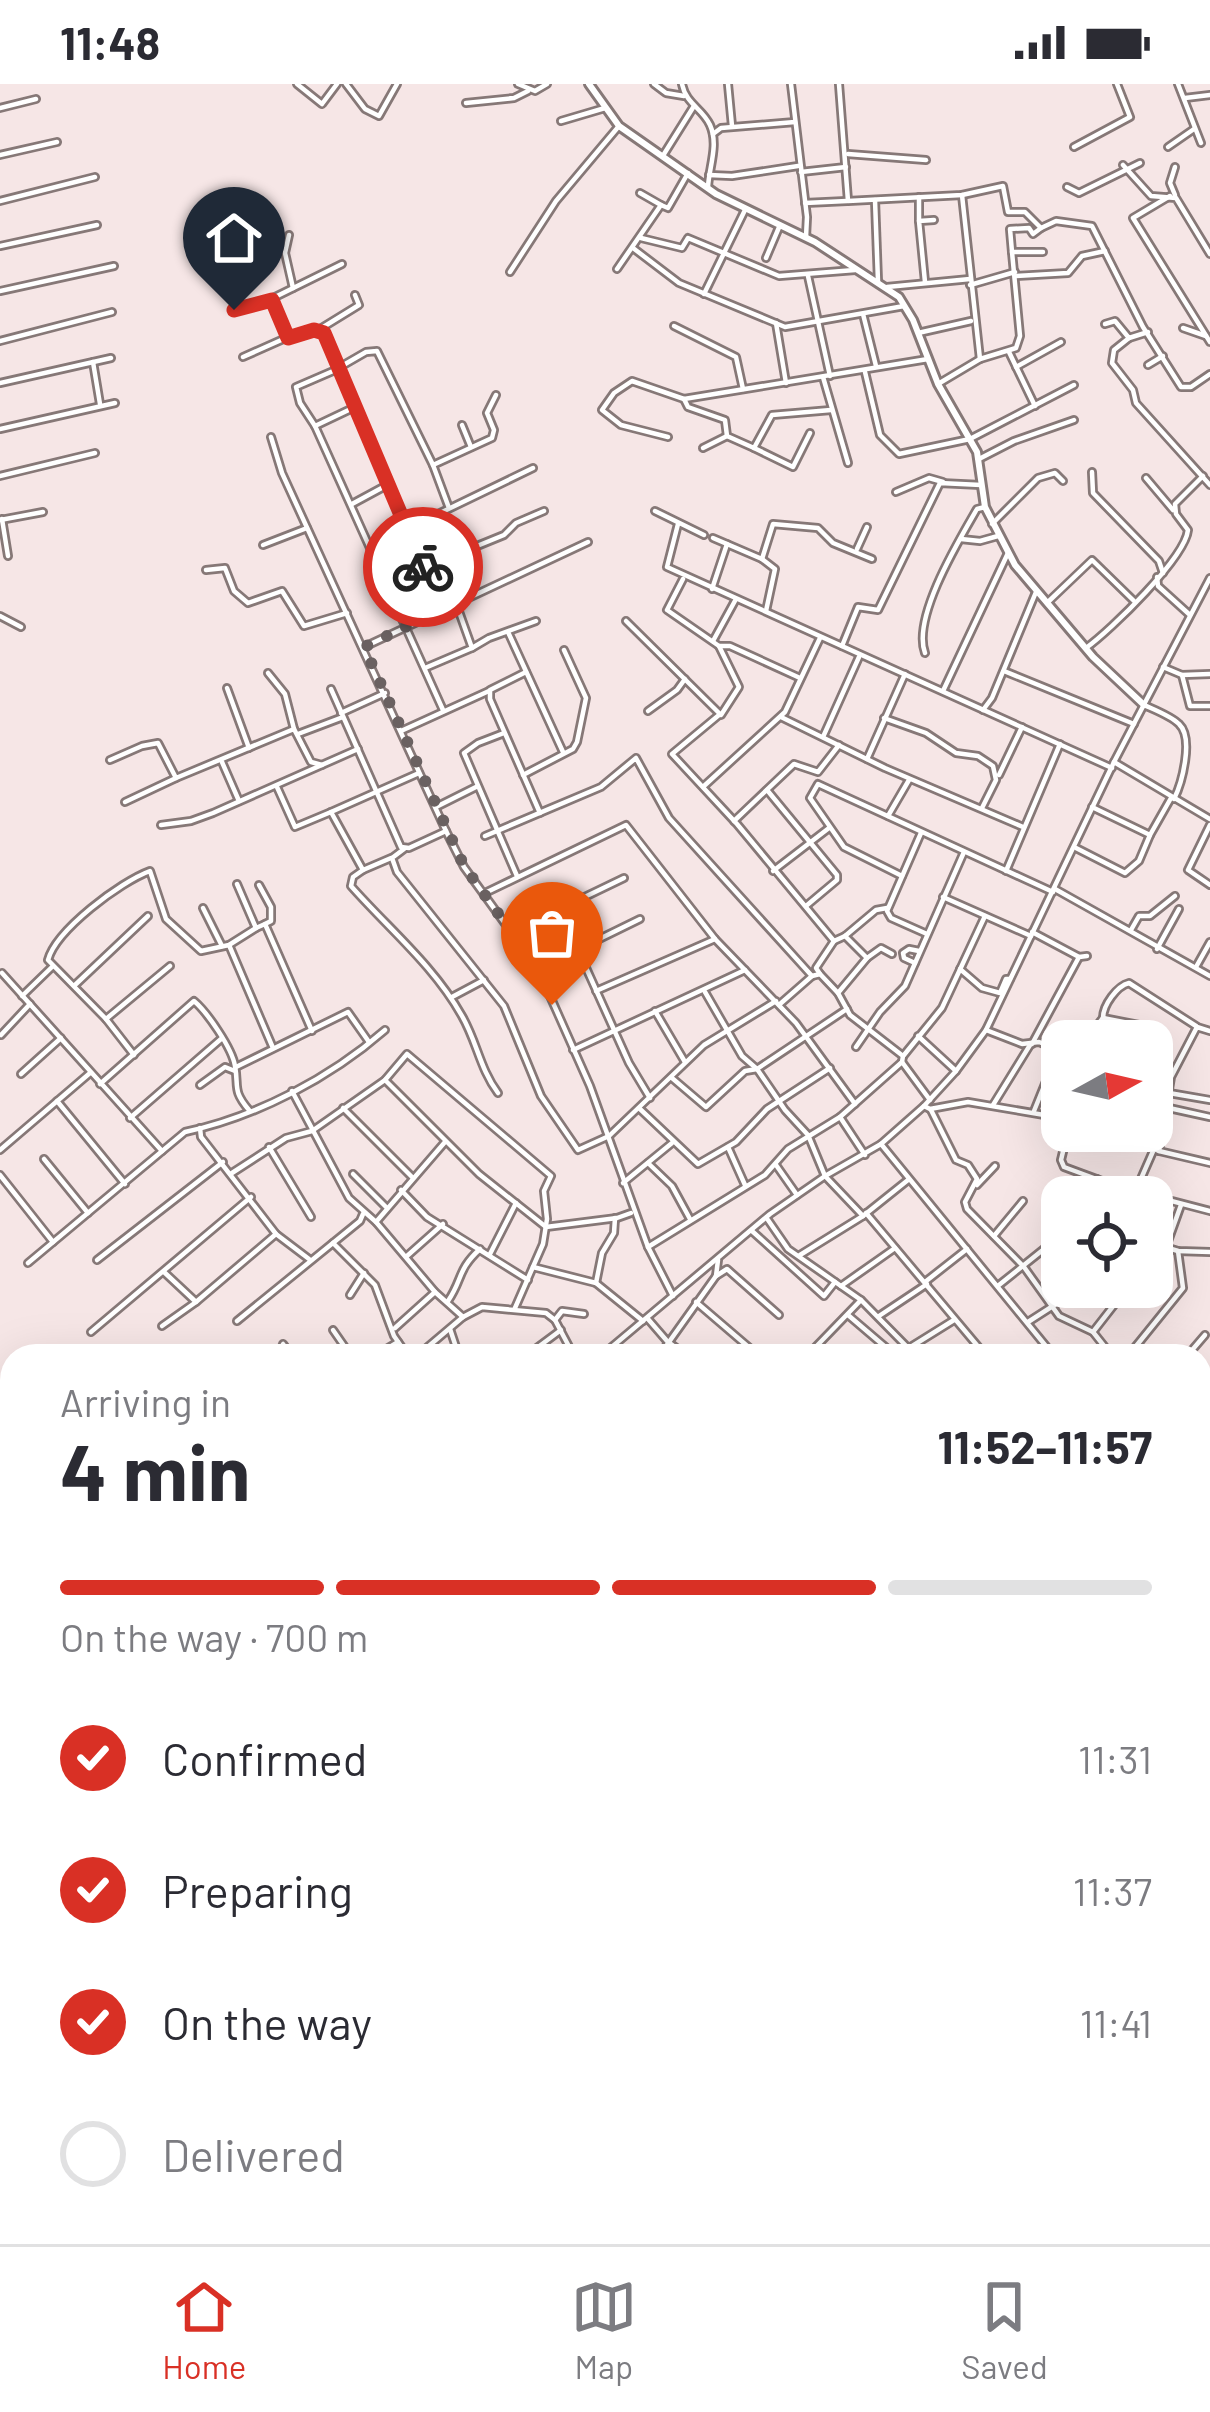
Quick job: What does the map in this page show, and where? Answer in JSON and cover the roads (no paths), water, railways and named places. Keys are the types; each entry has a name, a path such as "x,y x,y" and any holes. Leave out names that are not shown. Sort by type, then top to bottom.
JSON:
{"street":[{"path":"297,84 322,104 341,84 365,109 379,116 397,84"},
{"path":"518,84 528,91"},
{"path":"466,103 514,98 547,84"},
{"path":"590,84 619,125 708,188 806,237 887,286 905,305 938,384 979,459 985,507 1008,553 1086,648 1144,705 1175,720 1185,732 1184,778 1139,861 1126,873 1074,847"},
{"path":"654,84 666,93 684,96 710,125 708,188"},
{"path":"682,84 684,96"},
{"path":"728,84 732,127"},
{"path":"791,84 806,237"},
{"path":"839,84 848,200"},
{"path":"1074,147 1130,117 1117,84"},
{"path":"1178,84 1201,142"},
{"path":"1185,98 1210,95"},
{"path":"0,107 36,98"},
{"path":"664,154 694,106"},
{"path":"561,121 605,108"},
{"path":"713,134 721,128 795,122"},
{"path":"510,272 556,201 619,125"},
{"path":"710,125 732,127"},
{"path":"1168,147 1194,129"},
{"path":"0,155 57,142"},
{"path":"846,154 926,160"},
{"path":"1067,187 1078,194 1140,163"},
{"path":"709,175 846,167"},
{"path":"1125,167 1151,196 1173,197"},
{"path":"1175,167 1170,183 1173,197 1210,254"},
{"path":"640,193 668,208 688,172"},
{"path":"0,201 95,177"},
{"path":"805,203 962,194 1003,186 1019,344 980,359 938,384"},
{"path":"962,194 980,359"},
{"path":"919,196 925,282"},
{"path":"1173,197 1133,218 1208,340"},
{"path":"875,200 878,281"},
{"path":"617,268 661,205"},
{"path":"704,294 746,210"},
{"path":"1008,212 1025,212 1041,228"},
{"path":"919,221 934,220"},
{"path":"1010,229 1029,228 1033,234 1056,220 1092,226 1148,332 1185,389 1210,374"},
{"path":"0,246 97,225"},
{"path":"766,258 780,225"},
{"path":"289,235 285,253 293,288"},
{"path":"640,238 682,248 688,238 779,276 861,270"},
{"path":"632,248 679,283 785,327 905,305"},
{"path":"887,286 1068,273 1082,256 1106,251"},
{"path":"1012,253 1043,252"},
{"path":"234,310 272,300 342,264"},
{"path":"0,292 114,266"},
{"path":"808,276 831,410 848,464"},
{"path":"243,356 320,329 359,304 355,295"},
{"path":"272,300 288,338"},
{"path":"0,340 112,311"},
{"path":"863,314 877,369"},
{"path":"918,333 973,320"},
{"path":"1105,324 1115,321 1129,338"},
{"path":"776,323 786,383"},
{"path":"674,326 736,357 743,390"},
{"path":"1183,328 1208,340"},
{"path":"320,329 423,568"},
{"path":"1148,332 1114,350 1112,363 1133,390 1136,403 1210,484"},
{"path":"1016,368 1061,343"},
{"path":"443,710 296,387 377,351 449,508"},
{"path":"1008,351 1035,406"},
{"path":"1148,365 1163,356"},
{"path":"0,383 111,358"},
{"path":"668,437 622,425 602,410 632,381 684,399 928,359"},
{"path":"93,362 100,405"},
{"path":"865,371 880,435 899,454 970,440 1074,385"},
{"path":"433,465 494,435 487,418 496,395"},
{"path":"684,399 688,407 725,420 727,436"},
{"path":"0,429 115,403"},
{"path":"315,426 355,407"},
{"path":"754,448 772,415 831,410"},
{"path":"979,459 1074,419"},
{"path":"462,424 471,447"},
{"path":"727,436 793,466 810,433"},
{"path":"703,448 727,436"},
{"path":"271,437 307,527 446,831 464,866 538,969 609,1136 648,1247 673,1296"},
{"path":"0,476 94,453"},
{"path":"407,529 533,468"},
{"path":"1092,472 1093,493 1190,615"},
{"path":"992,524 1042,474 1055,473 1063,481"},
{"path":"1174,510 1177,500 1202,476"},
{"path":"896,492 929,478 981,485"},
{"path":"1086,648 1161,574 1188,535 1188,527 1145,478"},
{"path":"842,646 859,606 878,610 923,512 943,482"},
{"path":"350,506 388,484"},
{"path":"926,653 922,644 926,610 977,509 985,507"},
{"path":"386,587 504,535 516,523 544,511"},
{"path":"655,511 704,535"},
{"path":"8,556 1,519 43,512"},
{"path":"679,524 667,567 684,577 1113,765 1210,822 1188,871 1210,886"},
{"path":"762,559 773,524 818,528 833,543 872,560"},
{"path":"262,545 307,527"},
{"path":"856,551 867,527"},
{"path":"961,539 998,536"},
{"path":"713,538 775,569 765,613"},
{"path":"364,647 588,542"},
{"path":"712,589 727,544"},
{"path":"944,691 1008,553"},
{"path":"1046,603 1092,560 1134,601"},
{"path":"206,570 225,568 234,590 246,602 282,591 304,626 347,613"},
{"path":"684,577 667,610 716,644 800,678"},
{"path":"616,1344 766,1218 881,1144 928,1105 956,1071 986,1030 1092,807 1210,578"},
{"path":"983,710 1036,592"},
{"path":"716,644 736,599"},
{"path":"456,606 472,648"},
{"path":"0,616 21,628"},
{"path":"424,668 536,621"},
{"path":"626,621 719,715"},
{"path":"508,632 563,752"},
{"path":"702,788 781,716 820,638"},
{"path":"716,644 740,688 719,715 671,754 734,820 833,941"},
{"path":"523,775 573,749 577,742 586,698 564,650"},
{"path":"823,737 860,657"},
{"path":"1163,668 1182,675 1210,674"},
{"path":"1004,671 1134,724"},
{"path":"268,673 285,694 311,761 322,765"},
{"path":"401,731 526,673"},
{"path":"867,759 905,674"},
{"path":"1182,675 1190,706 1210,706"},
{"path":"648,711 686,679"},
{"path":"227,688 249,748"},
{"path":"331,689 404,849"},
{"path":"490,690 540,813"},
{"path":"125,802 249,748 342,715 385,693"},
{"path":"781,716 1023,827"},
{"path":"884,718 926,733 956,753 978,756 995,769 996,780"},
{"path":"982,808 1022,727"},
{"path":"504,733 464,753 517,876"},
{"path":"110,760 158,743 176,778"},
{"path":"1006,871 1060,744"},
{"path":"734,820 794,764 820,770 839,745"},
{"path":"161,825 191,821 358,749"},
{"path":"485,836 601,787 636,758 669,818 838,993 847,1009 903,1059 956,1160 968,1165 976,1185"},
{"path":"221,762 238,801"},
{"path":"277,787 296,827 419,773"},
{"path":"888,816 910,778"},
{"path":"902,876 844,847 810,798 818,784 1054,891 1210,976"},
{"path":"436,807 476,787"},
{"path":"767,790 838,878 806,906"},
{"path":"1092,807 1150,835"},
{"path":"332,812 362,870"},
{"path":"485,893 626,825 715,939 807,1038 855,1104"},
{"path":"773,871 829,828"},
{"path":"446,831 362,870 352,878 351,886 436,976 469,1030 485,1076 498,1094"},
{"path":"921,833 887,908 891,918 927,934"},
{"path":"856,1047 905,986 964,852"},
{"path":"392,858 398,872 504,1006 541,1096 580,1150 609,1136 704,1045 778,1003 816,975"},
{"path":"134,1055 106,1018 53,966 48,953 58,937 125,880 150,871 171,926 201,951 226,946 272,921 273,913 259,886"},
{"path":"512,932 624,878"},
{"path":"237,884 256,928"},
{"path":"1130,933 1139,916 1150,916 1175,896"},
{"path":"943,897 1083,957 992,1105"},
{"path":"203,908 274,1048"},
{"path":"816,975 818,962 833,941 876,910 887,908"},
{"path":"1157,949 1179,909"},
{"path":"75,985 148,916"},
{"path":"648,1247 776,1165 788,1149 840,1117 903,1059 942,1008 985,916"},
{"path":"538,969 640,919"},
{"path":"265,924 312,1030"},
{"path":"845,936 867,958"},
{"path":"596,992 715,939"},
{"path":"1196,967 1210,942"},
{"path":"838,993 867,958 881,948 892,954"},
{"path":"578,950 650,1098"},
{"path":"915,963 903,953 919,951"},
{"path":"22,996 53,966"},
{"path":"106,1018 170,966"},
{"path":"960,969 982,988 1000,994 1010,979"},
{"path":"573,1050 745,970"},
{"path":"2,974 162,1151"},
{"path":"450,998 484,980"},
{"path":"1113,1020 1103,1018 1103,1010 1122,985 1130,983 1210,1031"},
{"path":"705,992 742,1056 808,1135 825,1176 897,1247 975,1344"},
{"path":"100,1084 191,1002 208,1014 235,1069 237,1092 249,1110"},
{"path":"1,1035 30,1004"},
{"path":"672,1078 706,1107 745,1071 757,1069 847,1009"},
{"path":"655,1011 686,1063"},
{"path":"200,1085 225,1067 235,1069 348,1012 370,1043"},
{"path":"1173,1073 1197,1027"},
{"path":"28,1263 184,1132 249,1110 333,1071 385,1030"},
{"path":"986,1030 1031,1045 1041,1043"},
{"path":"918,1036 956,1071"},
{"path":"21,1074 61,1038"},
{"path":"130,1118 221,1039"},
{"path":"232,1173 269,1147 312,1131 385,1080 407,1054 551,1176 543,1196 546,1228 515,1308"},
{"path":"640,1109 696,1164 728,1147 780,1102 830,1068"},
{"path":"0,1150 89,1073"},
{"path":"385,1080 445,1142 546,1228 634,1212"},
{"path":"942,1087 953,1102"},
{"path":"292,1091 349,1198 463,1317"},
{"path":"1173,1094 1210,1100"},
{"path":"1034,1112 1041,1095"},
{"path":"58,1101 125,1184"},
{"path":"928,1105 953,1102 1041,1114"},
{"path":"343,1108 413,1178"},
{"path":"1173,1108 1210,1117"},
{"path":"840,1117 866,1154"},
{"path":"200,1129 200,1137 276,1234 309,1259"},
{"path":"376,1222 445,1142"},
{"path":"623,1184 672,1143"},
{"path":"881,1144 1045,1344"},
{"path":"269,1147 311,1217"},
{"path":"728,1147 745,1185"},
{"path":"1066,1152 1064,1166 1092,1176"},
{"path":"1164,1152 1210,1163"},
{"path":"44,1159 88,1213"},
{"path":"97,1260 223,1162"},
{"path":"648,1163 672,1186 690,1220"},
{"path":"776,1165 797,1196"},
{"path":"995,1166 964,1205 1041,1292"},
{"path":"353,1174 386,1208"},
{"path":"0,1175 53,1242"},
{"path":"798,1256 908,1180"},
{"path":"401,1190 428,1217 528,1280"},
{"path":"91,1332 251,1197"},
{"path":"994,1236 1023,1201"},
{"path":"490,1254 516,1203"},
{"path":"1173,1203 1210,1211"},
{"path":"1173,1220 1181,1205"},
{"path":"237,1321 363,1216"},
{"path":"596,1283 615,1218"},
{"path":"766,1218 788,1249 861,1300 905,1344"},
{"path":"406,1257 443,1224"},
{"path":"752,1231 824,1296 897,1247"},
{"path":"162,1326 276,1234"},
{"path":"332,1242 375,1285 394,1329 395,1344"},
{"path":"448,1301 462,1267 480,1249"},
{"path":"879,1316 967,1249"},
{"path":"1173,1250 1210,1252"},
{"path":"999,1285 1041,1252"},
{"path":"1138,1344 1183,1288 1178,1252"},
{"path":"716,1276 718,1258"},
{"path":"533,1267 596,1283 671,1344"},
{"path":"665,1344 716,1276 727,1269 779,1315"},
{"path":"164,1271 196,1302"},
{"path":"350,1295 364,1273"},
{"path":"394,1329 435,1292"},
{"path":"820,1344 861,1300"},
{"path":"696,1302 745,1344"},
{"path":"432,1344 482,1307 540,1310 555,1320 568,1344"},
{"path":"1028,1322 1048,1308"},
{"path":"1053,1308 1059,1316 1093,1332 1102,1344"},
{"path":"1093,1332 1112,1308"},
{"path":"555,1320 562,1311 584,1314"},
{"path":"848,1315 882,1344"},
{"path":"915,1344 954,1319"},
{"path":"450,1329 455,1344"},
{"path":"334,1330 344,1344"},
{"path":"542,1344 561,1330"},
{"path":"1197,1344 1205,1335"}]}
